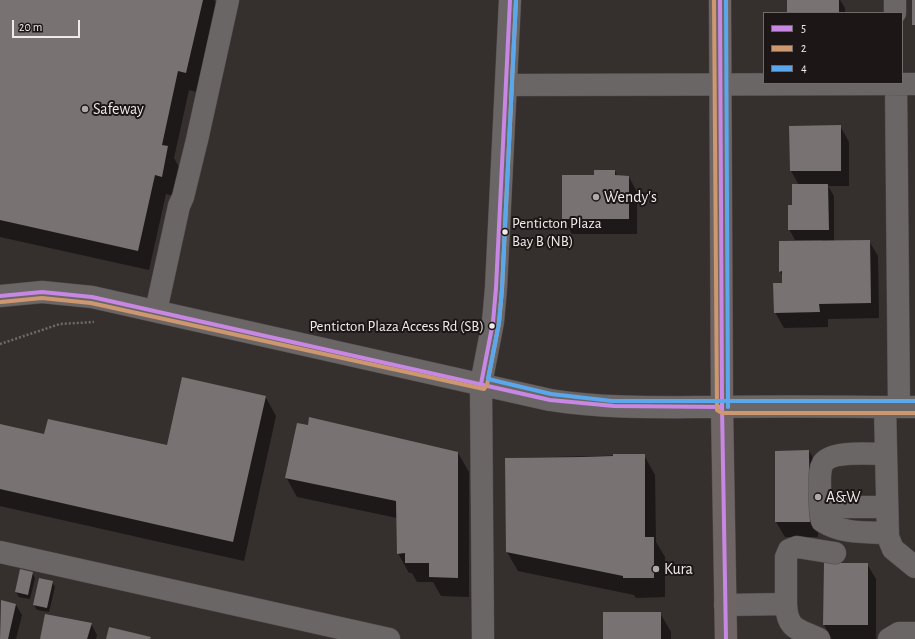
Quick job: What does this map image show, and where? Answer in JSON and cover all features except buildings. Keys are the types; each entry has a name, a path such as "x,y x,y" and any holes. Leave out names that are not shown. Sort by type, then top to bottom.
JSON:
{"main road":[{"path":"720,0 722,407 726,639"}],"street":[{"path":"156,311 179,206 183,197 197,140 228,0"},
{"path":"483,639 481,384 493,322 496,288 510,0"},
{"path":"895,0 895,12"},
{"path":"506,85 902,84 906,244 900,407 886,454 887,507 888,535 893,549 915,566"},
{"path":"0,296 42,292 75,295 156,311 481,384 579,404 612,407 900,407"},
{"path":"886,454 843,454 832,456 824,462 820,469 820,513 822,521 832,527 844,531 888,535"},
{"path":"834,507 887,507"},
{"path":"819,639 793,627 787,618 786,557 789,550 797,547 834,553"},
{"path":"0,552 389,639"},
{"path":"726,605 786,604"},
{"path":"889,639 899,633 915,633"}],"path":[{"path":"0,344 60,324 100,322"}],"transit line":[{"name":"5","path":"481,384 493,322 496,288 510,0"},
{"name":"2","path":"1,302 42,298 91,303 484,389 487,385 499,323 502,289 516,0"},
{"name":"4","path":"516,0 502,289 499,323 488,379 551,394 612,401 915,401"},
{"name":"2","path":"714,0 717,410 722,413 915,413"},
{"name":"5","path":"720,0 722,407 726,639"},
{"name":"4","path":"726,0 728,407"},
{"name":"5","path":"0,296 42,292 92,297 550,400 614,406 722,407"}],"place":[{"name":"Safeway","path":"85,109"},
{"name":"Wendy's","path":"596,197"},
{"name":"Penticton Plaza Bay B (NB)","path":"505,232"},
{"name":"Penticton Plaza Access Rd (SB)","path":"492,326"},
{"name":"A&W","path":"818,497"},
{"name":"Kura","path":"656,569"}]}
